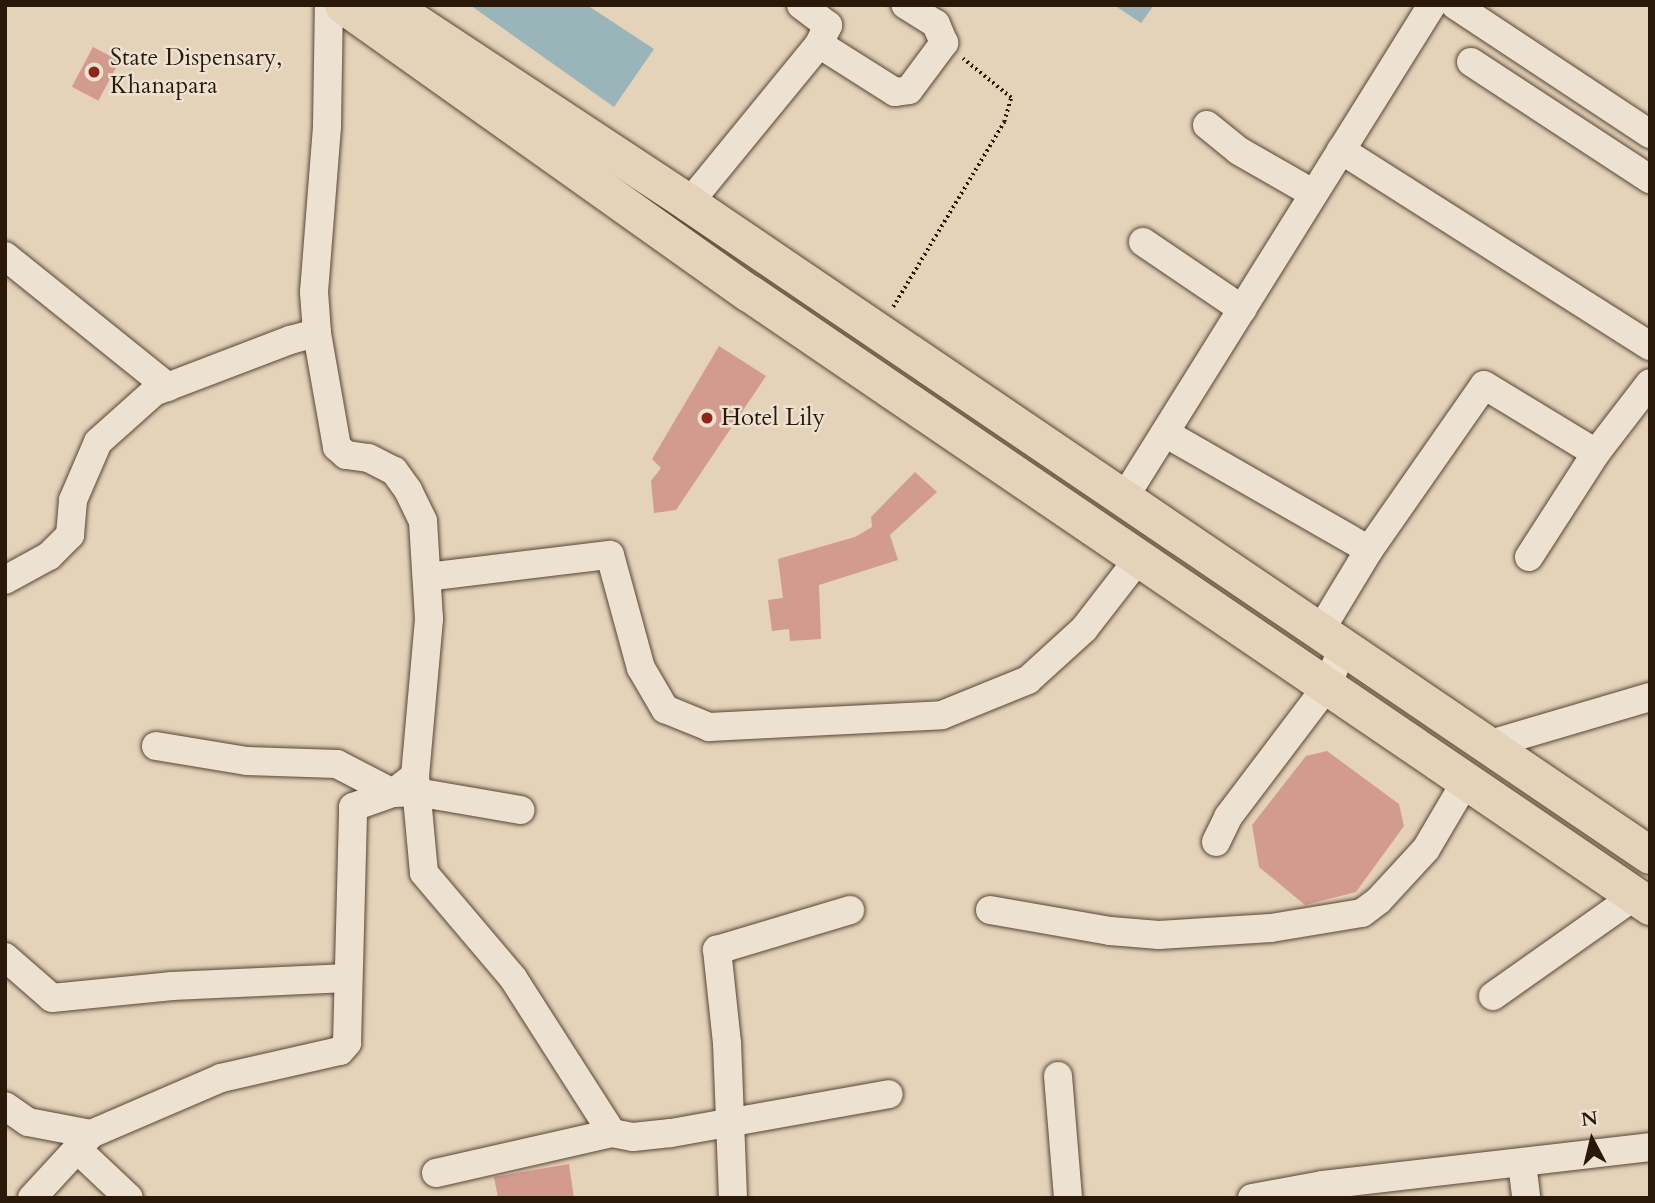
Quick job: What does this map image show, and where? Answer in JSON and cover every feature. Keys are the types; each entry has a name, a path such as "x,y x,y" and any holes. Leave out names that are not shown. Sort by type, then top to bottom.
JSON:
{"main road":[{"path":"343,5 749,293 1642,901"},
{"path":"389,5 689,203 1650,855"}],"street":[{"path":"329,5 327,126 314,292 317,333 337,447 346,455 368,458 394,471 408,489 423,521 429,619 408,787 424,873 513,978 612,1133"},
{"path":"689,203 819,44 828,25 801,5"},
{"path":"1124,498 1432,5"},
{"path":"1455,5 1650,134"},
{"path":"819,44 895,92 909,90 944,43 936,24 917,8"},
{"path":"1471,62 1650,179"},
{"path":"1207,125 1239,151 1314,194"},
{"path":"1342,150 1650,346"},
{"path":"1143,242 1242,310"},
{"path":"5,256 168,387"},
{"path":"5,580 49,556 70,536 73,500 98,442 154,392 290,340 317,333"},
{"path":"1529,557 1596,453 1650,383"},
{"path":"1216,842 1228,817 1327,686 1331,639 1369,550 1483,385 1596,453"},
{"path":"1165,433 1369,550"},
{"path":"427,577 610,555 641,668 665,709 709,727 942,715 1028,680 1084,629 1139,558"},
{"path":"1487,745 1650,697"},
{"path":"156,746 247,761 337,764 408,787 520,810"},
{"path":"990,910 1110,931 1159,935 1271,928 1362,913 1379,900 1426,849 1466,781"},
{"path":"32,1198 84,1141 221,1078 340,1051 346,1043 353,807 408,787"},
{"path":"1493,996 1642,901"},
{"path":"733,1198 727,1043 717,950 850,910"},
{"path":"5,957 52,998 172,986 348,978"},
{"path":"1058,1076 1068,1198"},
{"path":"436,1173 612,1133 633,1137 889,1094"},
{"path":"5,1106 28,1122 84,1141 129,1198"},
{"path":"1252,1198 1342,1190 1650,1147"},
{"path":"1522,1163 1526,1198"}],"path":[{"path":"893,307 1004,122 1011,99 944,43"}],"water":[{"path":"470,5 587,5 654,49 614,107"},
{"path":"1114,5 1154,5 1141,23"}],"building":[{"path":"93,47 119,61 98,101 72,87"},
{"name":"Hotel Lily","path":"719,346 766,376 676,510 654,513 651,481 661,468 652,459"},
{"path":"915,472 937,492 890,535 898,560 819,585 821,639 790,641 789,629 772,631 768,600 783,598 778,559 855,537 872,527 871,517"},
{"path":"1327,751 1399,804 1404,826 1356,892 1305,905 1259,867 1252,825 1306,756"},
{"path":"569,1164 574,1198 498,1198 494,1177"}],"place":[{"name":"State Dispensary, Khanapara","path":"94,72"},
{"name":"Hotel Lily","path":"707,418"}]}
